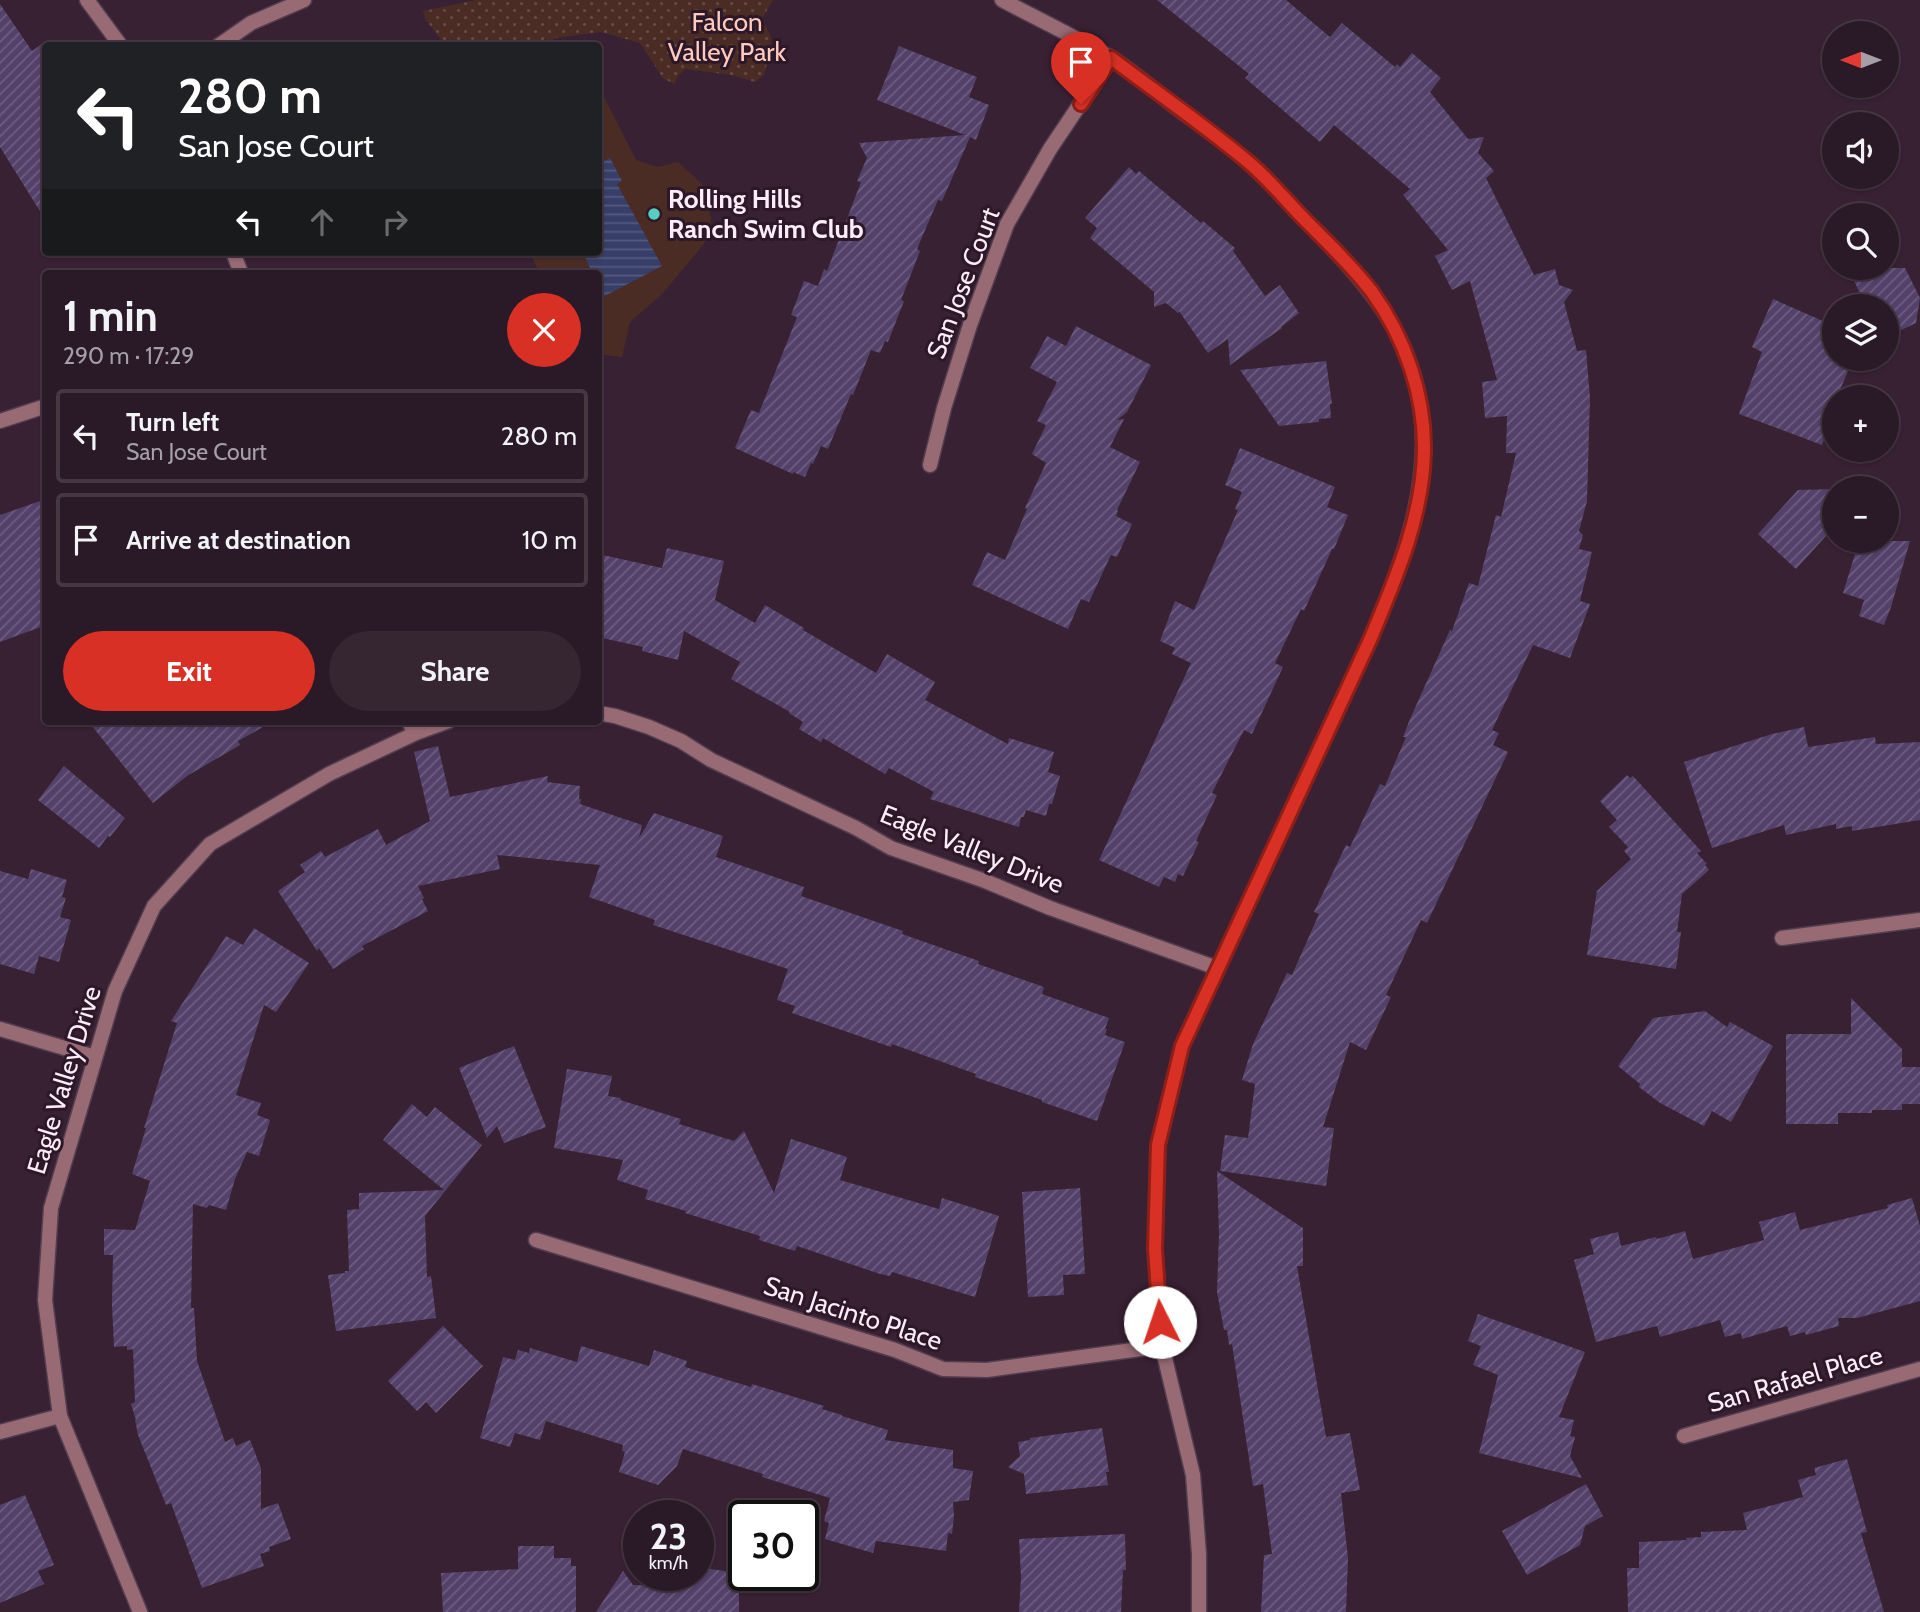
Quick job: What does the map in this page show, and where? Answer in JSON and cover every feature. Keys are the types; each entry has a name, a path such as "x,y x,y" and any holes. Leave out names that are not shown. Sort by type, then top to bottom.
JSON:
{"street":[{"path":"87,0 118,42"},
{"path":"224,42 251,23 304,0"},
{"path":"1002,0 1111,58 1248,162 1349,265 1390,320 1405,351 1416,384 1422,418 1424,452 1420,486 1396,577 1370,640 1182,1046 1158,1145 1155,1248 1162,1346 1193,1475 1199,1554 1199,1612"},
{"name":"San Jose Court","path":"930,465 944,408 970,325 1007,225 1050,149 1111,58"},
{"path":"0,421 42,407"},
{"name":"Eagle Valley Drive","path":"602,714 649,727 681,741 711,760 856,828 891,848 1217,968"},
{"name":"Eagle Valley Drive","path":"140,1612 60,1416 45,1300 51,1208 115,990 154,906 210,844 412,727"},
{"path":"1782,937 1920,920"},
{"path":"0,1029 95,1057"},
{"name":"San Jacinto Place","path":"536,1240 943,1368 987,1370 1162,1346"},
{"name":"San Rafael Place","path":"1684,1436 1920,1370"},
{"path":"0,1432 60,1416"}],"green space":[{"name":"Falcon Valley Park","path":"476,0 773,0 762,19 771,37 770,52 764,75 755,82 731,75 685,69 674,84 663,78 640,43 601,32 555,38 551,42 443,42 426,20 423,11"},
{"name":"Rolling Hills Ranch Swim Club","path":"602,93 636,160 658,167 678,162 702,184 712,227 703,245 662,294 630,322 622,357 602,354 602,270 538,270 531,256 602,256"}],"water":[{"path":"610,158 622,181 617,184 662,266 602,297 602,270 591,270 585,256 602,256 602,162"}],"building":[{"path":"1157,0 1286,0 1330,37 1342,23 1395,67 1397,64 1400,67 1412,53 1441,78 1430,92 1468,139 1484,137 1478,153 1494,171 1486,178 1534,275 1555,269 1559,285 1573,290 1564,302 1577,351 1586,350 1590,398 1587,501 1579,531 1583,535 1579,549 1592,552 1580,601 1590,604 1570,658 1533,645 1492,730 1499,733 1493,745 1508,752 1427,923 1421,920 1386,995 1391,997 1366,1050 1350,1042 1323,1127 1334,1128 1326,1186 1220,1171 1225,1135 1248,1138 1255,1084 1242,1080 1253,1044 1287,973 1292,975 1319,914 1314,912 1346,845 1350,847 1380,784 1385,786 1406,737 1403,737 1410,719 1450,630 1452,631 1469,583 1478,586 1496,515 1501,517 1516,453 1506,453 1507,416 1485,418 1482,382 1497,380 1470,281 1452,290 1435,256 1448,250 1403,195 1410,189 1334,125 1320,142 1245,78 1249,74"},
{"path":"0,4 32,51 42,44 42,215 0,147"},
{"path":"899,46 977,77 969,97 989,105 976,140 970,137 917,249 920,251 888,342 885,341 880,353 871,350 828,449 821,446 805,477 735,448 751,410 759,413 797,317 791,315 804,281 818,286 824,269 827,271 861,182 857,181 867,158 859,143 965,135 877,100"},
{"path":"1129,167 1136,174 1139,171 1235,248 1233,251 1265,296 1280,285 1299,313 1230,365 1228,339 1208,353 1179,311 1178,313 1166,303 1154,307 1154,292 1090,238 1097,228 1085,218"},
{"path":"1899,268 1905,268 1920,298 1916,323 1899,331 1899,294 1860,294 1854,280 1899,280"},
{"path":"1773,299 1822,321 1822,371 1848,371 1842,385 1822,385 1822,445 1739,414 1762,352 1752,347"},
{"path":"1076,326 1151,365 1127,412 1117,420 1124,419 1110,447 1140,462 1116,516 1132,524 1117,557 1111,555 1089,602 1081,599 1068,629 972,585 987,552 1005,560 1046,463 1032,454 1046,425 1037,421 1057,382 1030,368 1047,336 1066,346"},
{"path":"1326,361 1332,404 1331,418 1319,419 1319,422 1279,426 1240,370"},
{"path":"1240,448 1335,487 1327,507 1348,515 1304,611 1301,609 1275,663 1283,667 1252,734 1244,730 1212,793 1217,795 1183,876 1178,874 1175,882 1164,877 1159,887 1099,860 1191,663 1172,654 1175,648 1160,641 1175,601 1194,610 1238,510 1235,509 1242,492 1225,485"},
{"path":"1822,489 1822,540 1796,569 1758,534 1798,490"},
{"path":"42,500 42,626 0,642 0,515"},
{"path":"1899,541 1910,541 1884,625 1859,616 1864,600 1843,593 1855,553 1899,553"},
{"path":"667,548 724,561 715,600 755,623 765,605 876,673 887,654 935,682 925,700 1008,744 1009,738 1054,752 1048,772 1060,776 1046,816 1026,810 1019,827 930,799 934,792 889,768 885,774 823,738 821,742 799,729 803,722 790,712 731,679 740,662 684,631 678,660 642,651 643,647 602,638 602,555 662,568"},
{"path":"91,725 267,725 238,741 240,745 187,776 153,803"},
{"path":"1804,727 1808,747 1875,737 1876,744 1920,742 1920,820 1852,831 1852,826 1836,829 1836,824 1786,835 1784,825 1712,848 1684,762 1772,734"},
{"path":"438,746 450,797 548,776 547,782 580,786 580,804 642,825 639,838 654,813 723,836 716,857 804,887 801,896 903,931 902,934 979,961 978,964 1044,987 1042,994 1109,1018 1105,1035 1125,1042 1097,1121 892,1044 891,1047 792,1013 795,1006 777,1000 788,969 653,925 655,920 589,897 600,865 497,855 500,869 418,886 428,911 362,946 364,949 333,969 319,948 317,951 278,891 305,872 300,865 321,851 325,857 378,829 386,845 430,821 414,752"},
{"path":"64,766 125,818 99,848 38,800"},
{"path":"1627,775 1630,778 1633,776 1701,851 1697,853 1709,870 1682,894 1676,969 1587,955 1597,891 1631,859 1624,851 1628,847 1609,827 1617,820 1600,801"},
{"path":"31,869 67,880 62,897 66,898 60,917 71,920 59,962 39,956 34,974 0,964 0,871 28,879"},
{"path":"254,928 309,963 276,1012 264,1005 236,1095 261,1103 257,1115 270,1120 259,1156 247,1152 226,1210 193,1204 191,1308 194,1308 197,1361 225,1442 233,1438 236,1446 250,1440 261,1468 261,1509 278,1503 291,1539 269,1547 270,1551 260,1554 264,1566 202,1588 171,1503 166,1505 138,1435 131,1404 135,1402 133,1349 127,1350 127,1346 114,1347 113,1255 104,1255 104,1229 135,1230 150,1181 132,1174 177,1023 171,1021 226,936 243,945"},
{"path":"1851,998 1902,1049 1902,1067 1920,1067 1920,1104 1902,1104 1902,1110 1838,1113 1838,1124 1786,1124 1786,1034 1851,1034"},
{"path":"1705,1011 1727,1027 1730,1022 1773,1046 1731,1122 1712,1111 1704,1126 1660,1103 1618,1066 1653,1018"},
{"path":"514,1046 546,1127 504,1143 497,1126 487,1138 459,1068"},
{"path":"567,1069 612,1076 608,1096 681,1119 679,1124 734,1141 744,1131 774,1193 791,1139 847,1157 840,1180 939,1209 942,1198 999,1216 975,1297 892,1272 890,1276 880,1274 797,1246 795,1251 759,1240 760,1236 645,1199 648,1190 617,1180 623,1160 554,1148"},
{"path":"412,1104 427,1117 435,1107 482,1145 425,1216 427,1277 431,1276 436,1318 336,1331 328,1275 349,1271 347,1210 359,1209 359,1193 444,1190 383,1140"},
{"path":"1217,1171 1303,1228 1303,1266 1297,1266 1326,1437 1350,1433 1360,1490 1341,1493 1348,1558 1346,1612 1261,1612 1264,1555 1272,1554 1263,1484 1253,1486 1232,1344 1229,1345 1227,1330 1224,1330 1217,1292"},
{"path":"1080,1188 1085,1274 1063,1275 1064,1295 1028,1297 1022,1192"},
{"path":"1912,1198 1920,1226 1920,1301 1857,1318 1838,1318 1839,1326 1806,1335 1805,1332 1790,1336 1787,1326 1742,1339 1741,1333 1725,1337 1720,1320 1660,1337 1657,1326 1596,1342 1574,1260 1594,1254 1590,1239 1618,1232 1621,1246 1685,1231 1693,1259 1764,1240 1759,1222 1795,1212 1800,1230 1888,1208 1887,1205"},
{"path":"1478,1314 1585,1352 1559,1417 1574,1420 1570,1436 1575,1437 1570,1456 1582,1478 1479,1453 1498,1375 1473,1365 1481,1346 1468,1341"},
{"path":"443,1326 483,1366 436,1413 426,1402 417,1411 388,1381"},
{"path":"581,1346 649,1366 654,1350 687,1361 685,1367 824,1406 822,1409 888,1430 885,1440 953,1450 953,1468 973,1471 969,1500 953,1502 952,1534 948,1533 946,1551 876,1541 873,1553 825,1539 829,1523 824,1521 830,1498 683,1449 677,1466 658,1485 619,1472 625,1452 622,1451 623,1445 546,1421 540,1440 515,1433 510,1447 480,1438 503,1357 515,1360 518,1350 529,1353 530,1348 577,1362"},
{"path":"1102,1428 1109,1472 1106,1472 1108,1485 1026,1494 1024,1474 1008,1467 1020,1456 1018,1442"},
{"path":"1847,1459 1867,1532 1861,1533 1884,1612 1628,1612 1627,1568 1639,1568 1639,1542 1687,1540 1686,1538 1701,1537 1701,1532 1747,1530 1743,1513 1803,1497 1798,1480 1816,1475 1814,1468"},
{"path":"1586,1484 1603,1516 1585,1526 1580,1545 1527,1575 1502,1531"},
{"path":"25,1495 54,1565 38,1571 44,1584 0,1603 0,1505"},
{"path":"1125,1534 1126,1570 1123,1570 1121,1612 1019,1612 1019,1539"},
{"path":"518,1546 554,1546 554,1558 571,1558 571,1566 576,1566 576,1612 443,1612 441,1573 518,1569"},
{"path":"714,1570 728,1572 728,1591 739,1591 739,1612 596,1612 623,1571 623,1591 714,1591"}],"place":[{"name":"Rolling Hills Ranch Swim Club","path":"654,214"}],"route":[{"path":"1081,104 1111,58 1248,162 1349,265 1371,292 1390,320 1405,351 1416,384 1422,418 1424,452 1420,486 1396,577 1370,640 1182,1046 1158,1145 1155,1248 1160,1322"}]}
